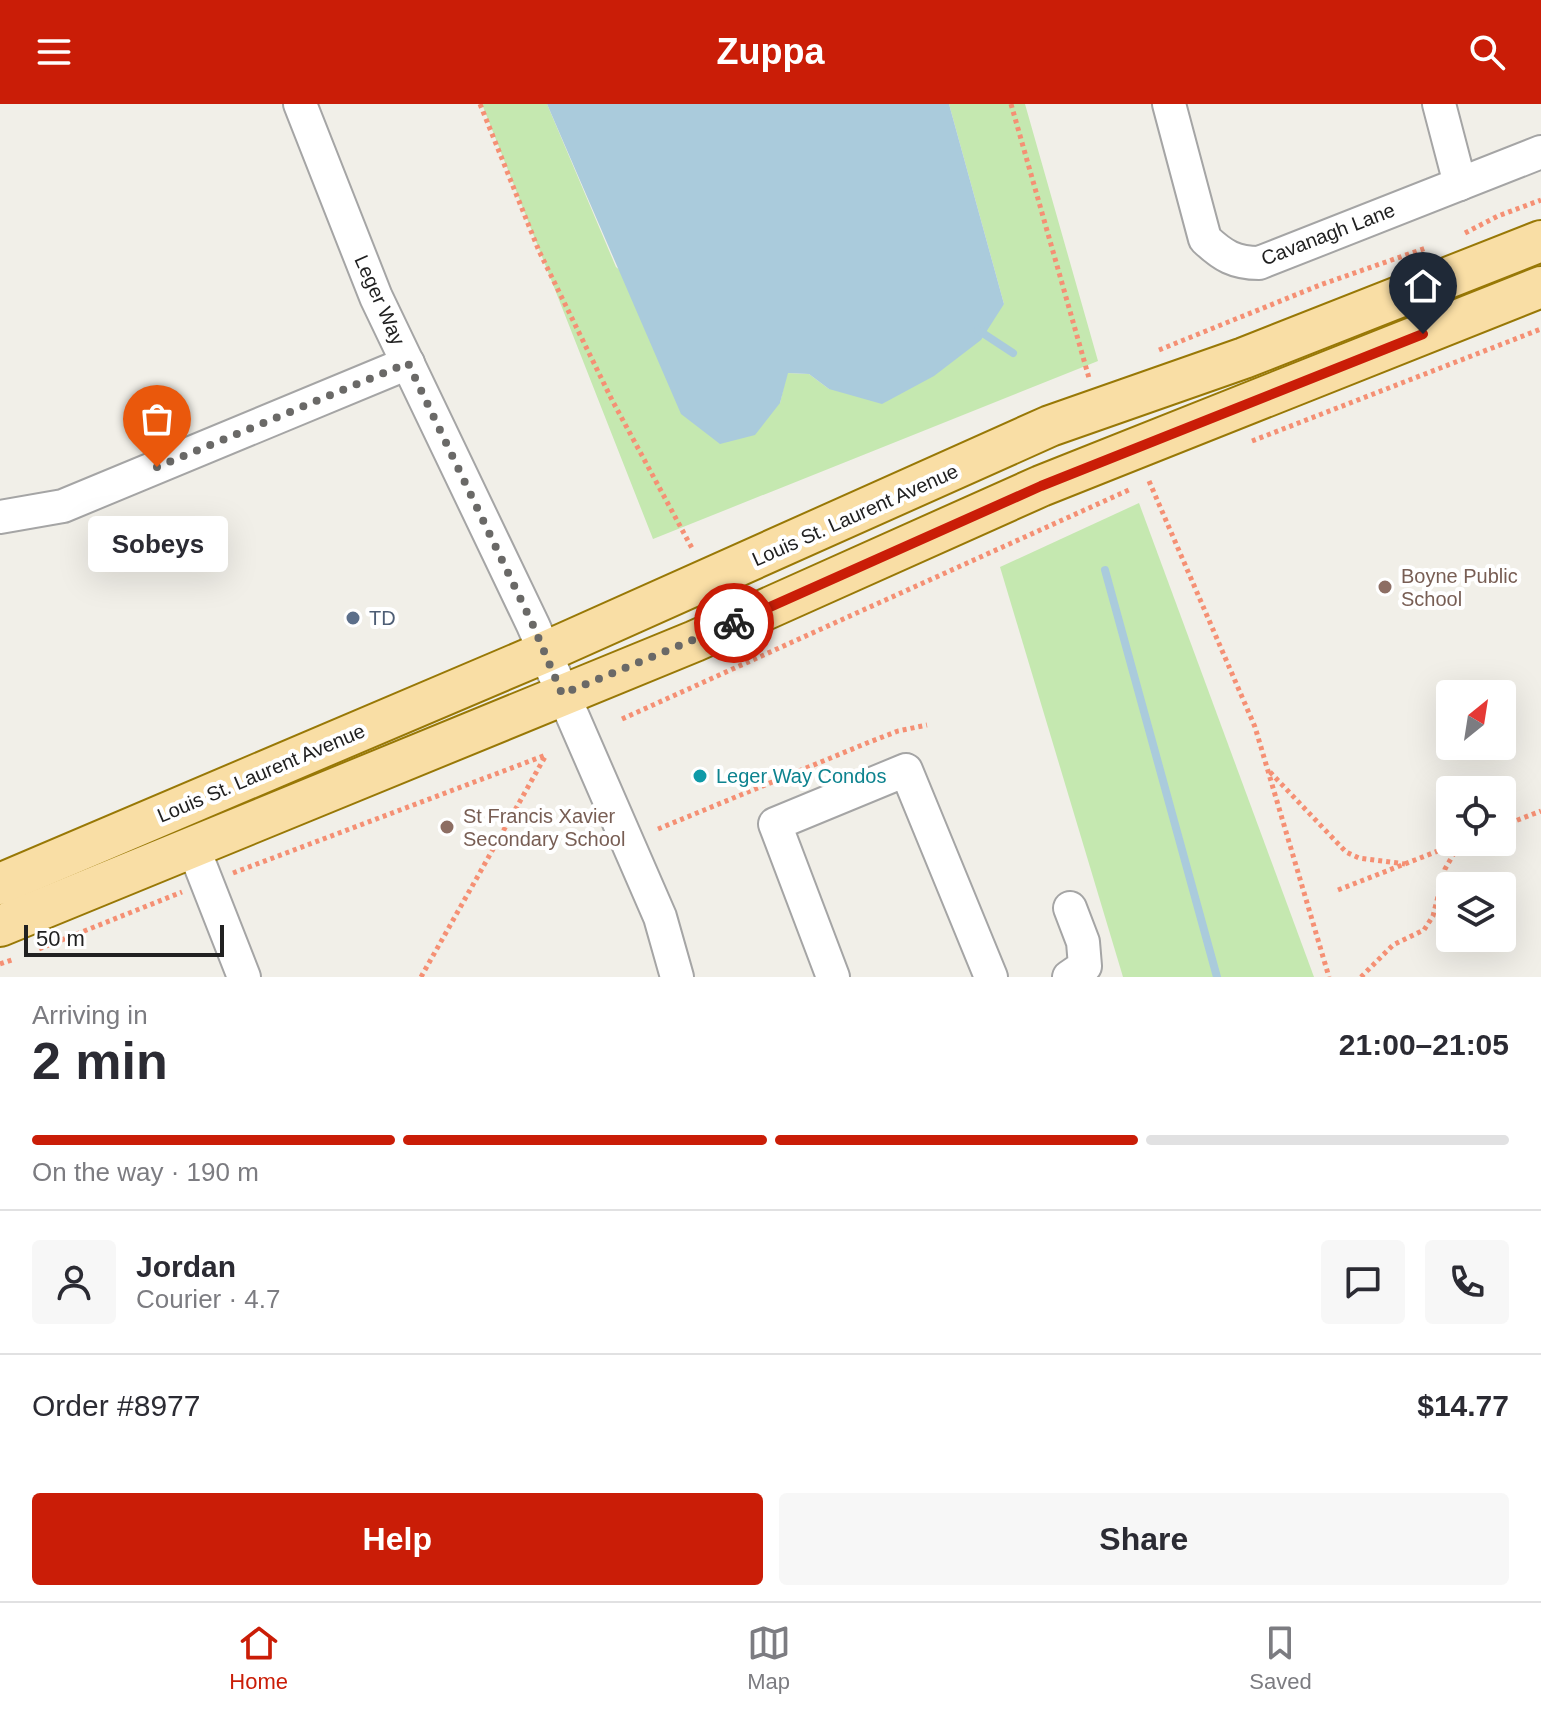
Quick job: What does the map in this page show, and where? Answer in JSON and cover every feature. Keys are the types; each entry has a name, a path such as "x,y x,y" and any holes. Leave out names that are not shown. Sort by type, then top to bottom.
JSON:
{"main road":[{"name":"Louis St. Laurent Avenue","path":"0,884 543,653 1050,426 1244,358 1541,241"},
{"name":"Louis St. Laurent Avenue","path":"0,926 199,865 562,694 695,641 1041,486 1541,287"}],"street":[{"name":"Leger Way","path":"300,104 376,297 533,625 660,917 677,977"},
{"name":"Cavanagh Lane","path":"1169,104 1205,239 1221,255 1240,263 1259,263 1541,152"},
{"path":"1439,104 1460,184"},
{"path":"0,517 63,506 408,363"},
{"path":"833,977 775,824 906,770 991,977"},
{"path":"199,865 244,977"},
{"path":"1069,977 1085,966 1083,942 1070,908"}],"path":[{"path":"480,104 539,251 612,400 696,555"},
{"path":"1011,104 1089,378"},
{"path":"1251,441 1541,329"},
{"path":"622,719 1163,475"},
{"path":"1149,481 1255,727 1329,977"},
{"path":"658,829 898,731 927,725"},
{"path":"0,964 199,865 546,755 421,977"},
{"path":"1269,771 1346,852 1359,858 1405,864"},
{"path":"1516,821 1541,811"},
{"path":"1338,890 1436,852"},
{"path":"1361,977 1393,945 1424,930 1433,916 1445,869 1453,856"}],"green space":[{"path":"482,104 547,104 616,267 780,403 787,373 809,374 829,389 1004,304 949,104 1025,104 1098,361 653,539"},
{"path":"1139,503 1314,977 1123,977 1000,567"}],"water":[{"path":"547,104 949,104 1004,304 981,340 934,376 882,404 829,389 809,374 788,373 780,403 755,435 720,444 681,414"}],"waterway":[{"path":"978,330 1013,353"},
{"path":"1105,570 1217,977"}],"way so far":[{"path":"157,467 408,363 533,625 562,694 734,623"}],"place":[{"name":"Sobeys","path":"157,467"},
{"name":"Boyne Public School","path":"1385,587"},
{"name":"TD","path":"353,618"},
{"name":"Leger Way Condos","path":"700,776"},
{"name":"St Francis Xavier Secondary School","path":"447,827"}],"route":[{"path":"734,623 1041,486 1423,334"}]}
